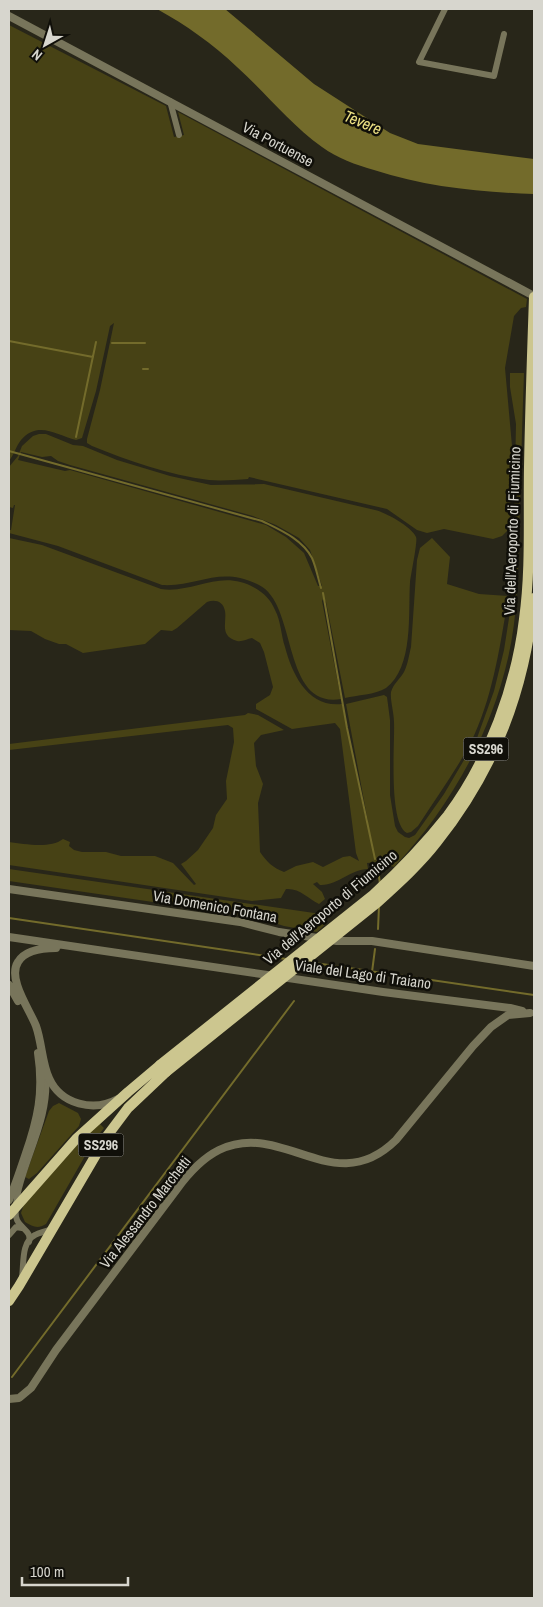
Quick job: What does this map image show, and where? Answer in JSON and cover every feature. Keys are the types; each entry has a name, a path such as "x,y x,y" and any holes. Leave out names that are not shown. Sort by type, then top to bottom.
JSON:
{"main road":[{"name":"Via dell'Aeroporto di Fiumicino","path":"9,1301 117,1121 138,1096 163,1069 373,895 404,866 449,813 471,779 500,716 509,688 524,619 528,558 534,296"},
{"path":"529,468 534,488"},
{"name":"Via dell'Aeroporto di Fiumicino","path":"9,1215 15,1203 76,1139 128,1092 163,1069 378,902 411,871 436,843 460,811 483,774 508,721 525,657 531,628 534,598"}],"street":[{"path":"446,9 419,62 494,76 504,34"},
{"name":"Via Portuense","path":"9,16 534,296"},
{"path":"170,101 179,135"},
{"name":"Via Domenico Fontana","path":"9,889 240,922 279,932 337,941 372,942 534,966"},
{"name":"Viale del Lago di Traiano","path":"9,938 383,992 501,1007 532,1013"},
{"path":"9,967 25,955 36,950 74,947"},
{"path":"18,961 16,967 18,989 36,1025 46,1069 54,1087 66,1098 77,1103 95,1106 107,1104 128,1092"},
{"path":"9,986 27,1017 35,1037 42,1085 38,1114 15,1187 16,1218 22,1228 30,1235 24,1254 23,1271 19,1286"},
{"name":"Via Alessandro Marchetti","path":"9,1399 21,1397 31,1388 53,1355 172,1194 190,1172 206,1158 218,1150 231,1145 252,1143 274,1146 334,1164 348,1164 368,1160 396,1140 491,1027 508,1015 532,1013"},
{"path":"15,1203 45,1108 47,1092 46,1069"},
{"path":"9,1235 16,1227 22,1228"},
{"path":"29,1242 35,1235 54,1227"}],"shaded area":[{"path":"9,25 166,106 174,137 184,135 178,112 527,299 526,307 521,308 514,316 505,368 512,446 510,519 507,531 502,536 493,539 444,529 427,533 417,530 387,509 249,477 248,479 214,480 179,475 135,462 92,446 87,443 87,439 100,390 114,323 110,326 96,391 82,438 76,440 48,431 34,431 27,434 21,440 9,461"},
{"path":"510,373 524,373 517,594 508,658 490,716 464,771 432,821 394,867 378,862 367,863 368,869 356,872 332,883 320,885 317,882 313,884 322,892 325,899 319,904 291,889 286,889 281,898 252,901 9,865 9,842 44,845 63,839 70,842 69,846 74,850 82,852 106,852 121,856 155,856 173,863 194,885 196,884 181,864 198,850 213,828 216,815 227,799 226,781 234,742 233,728 228,725 9,750 9,744 245,715 248,713 258,715 284,730 261,735 254,743 256,766 263,784 258,803 260,852 262,855 273,866 284,872 296,866 313,862 323,867 343,857 350,856 359,861 356,853 340,729 335,723 292,729 256,709 256,704 270,695 273,687 264,652 260,643 252,638 237,641 228,636 225,628 225,611 221,603 216,601 207,602 177,628 172,631 161,630 145,644 83,653 66,644 59,644 45,639 31,631 9,630 9,538 42,545 161,589 173,590 230,580 255,588 261,592 269,600 277,614 288,657 303,687 320,701 330,704 342,704 365,816 368,822 346,704 384,695 387,697 390,720 390,795 395,826 398,832 405,837 409,838 415,835 444,794 477,738 494,691 504,650 512,599 514,524 516,424 510,387"},
{"path":"46,434 117,460 170,476 211,485 264,484 375,510 404,525 414,533 416,539 410,582 408,639 401,667 395,679 382,690 345,698 326,602 323,599 341,699 322,698 308,688 299,672 292,653 280,612 271,596 259,585 245,579 221,577 175,585 162,585 58,546 9,533 15,505 13,508 9,507 9,467 18,456 22,446 33,436","holes":["21,452 42,457 51,456 58,461 70,465 253,516 276,525 299,538 310,550 322,586 318,586 304,553 286,537 266,525 70,470 65,471 18,460"]},
{"path":"432,538 450,557 447,584 479,594 508,596 494,675 478,726 459,763 418,826 407,833 401,826 397,815 395,799 394,722 391,692 405,669 411,647 417,560 420,548"},
{"path":"9,869 321,914 316,916 327,923 317,932 284,926 256,917 9,881"},
{"path":"59,1103 78,1113 81,1119 79,1126 37,1173 29,1179 25,1177 49,1111"},
{"path":"98,1122 104,1128 93,1142 46,1224 36,1227 25,1222 21,1213 24,1204"}],"water":[{"name":"Tevere","path":"157,9 225,9 314,84 390,133 418,144 534,159 534,194 494,192 433,185 394,176 340,158 310,138 218,50 189,28"}],"waterway":[{"path":"9,341 93,357"},
{"path":"76,437 96,342"},
{"path":"112,343 145,343"},
{"path":"143,369 148,369"},
{"path":"9,451 262,521 297,540 308,551 321,588"},
{"path":"323,593 347,728 375,859"},
{"path":"378,869 380,884"},
{"path":"378,929 379,906"},
{"path":"9,918 286,959"},
{"path":"372,972 375,949"},
{"path":"308,962 534,995"},
{"path":"315,973 321,965"},
{"path":"12,1377 294,1001"}]}
